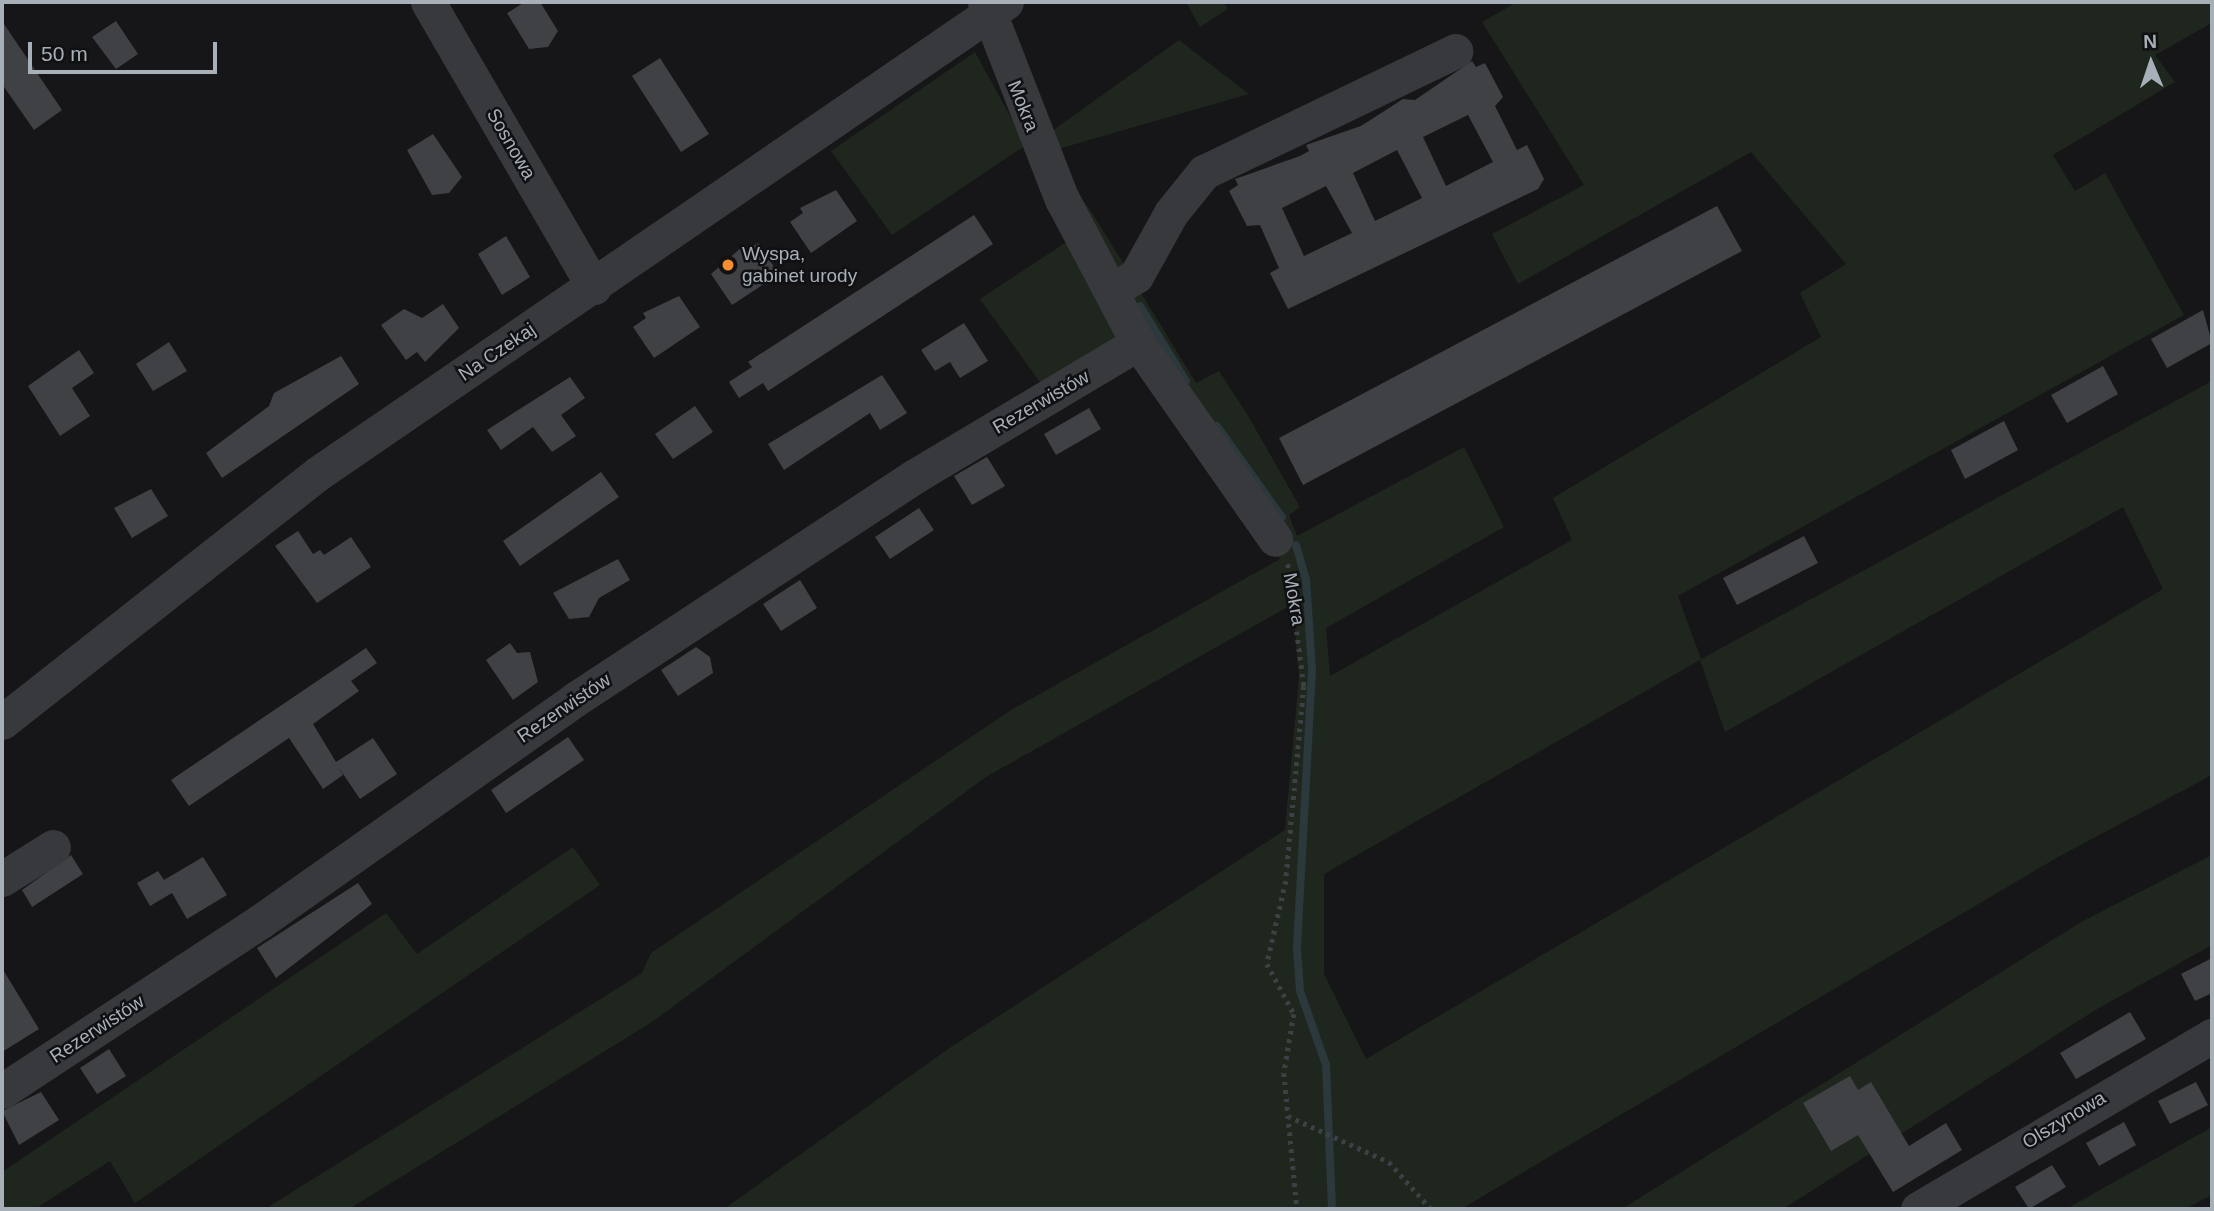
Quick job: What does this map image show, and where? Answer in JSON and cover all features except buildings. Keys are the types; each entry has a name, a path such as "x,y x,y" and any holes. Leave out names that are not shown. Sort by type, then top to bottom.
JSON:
{"street":[{"name":"Sosnowa","path":"428,2 594,287"},
{"name":"Na Czekaj","path":"2,722 317,474 594,287 993,6"},
{"name":"Mokra","path":"993,6 1041,151 1111,291 1138,342 1275,539"},
{"path":"1111,291 1136,276 1171,213 1205,172 1455,51"},
{"name":"Rezerwistów","path":"2,1091 261,921 574,700 915,476 1138,342"},
{"path":"2,879 52,847"},
{"name":"Olszynowa","path":"1918,1209 2212,1036"}],"path":[{"name":"Mokra","path":"1275,539 1291,569 1304,686 1286,881 1267,964 1294,1014 1284,1073 1297,1209"},
{"path":"1288,1116 1389,1162 1431,1209"}],"shaded area":[{"path":"1186,2 1224,2 1228,9 1200,27"},
{"path":"1517,2 2212,2 2212,23 2155,55 2175,82 2053,155 2075,191 2105,173 2184,315 1678,596 1701,659 2212,381 2212,775 2058,857 1461,1209 724,1209 948,1049 1285,830 1299,677 1293,604 986,777 652,1022 349,1209 265,1209 642,973 651,953 1011,710 1280,559 1170,400 1128,300 1138,288 1196,383 1219,371 1247,414 1300,507 1289,515 1297,536 1464,447 1504,527 1326,628 1330,676 1572,540 1553,498 1821,337 1800,293 1846,264 1751,152 1518,284 1492,234 1584,185 1482,22","holes":["2123,507 2163,589 1366,1059 1324,974 1324,874 1700,660 1725,732"]},
{"path":"1179,40 1249,94 1058,149 1052,131"},
{"path":"975,52 1026,145 892,235 831,151"},
{"path":"1072,184 1094,216 1127,269 1115,275"},
{"path":"1071,239 1121,336 1042,385 980,299"},
{"path":"573,847 600,885 135,1203 110,1161 35,1209 2,1209 2,1172 386,913 417,954"},
{"path":"2212,855 2212,945 2097,1009 1783,1209 1622,1209 2081,922"},
{"path":"2212,1127 2212,1195 2185,1209 2066,1209"}],"waterway":[{"path":"1140,306 1186,381"},
{"path":"1217,426 1282,517"},
{"path":"1296,545 1306,579 1312,670 1297,948 1300,991 1326,1065 1332,1209"}],"place":[{"name":"Wyspa, gabinet urody","path":"728,265"}]}
